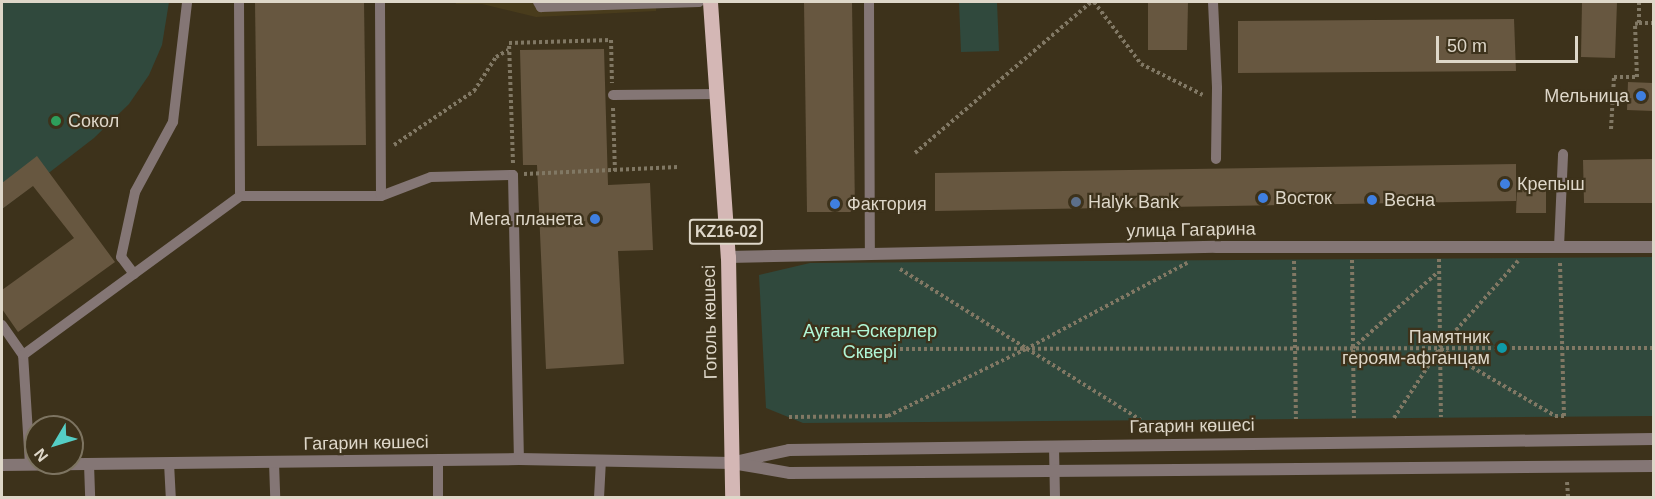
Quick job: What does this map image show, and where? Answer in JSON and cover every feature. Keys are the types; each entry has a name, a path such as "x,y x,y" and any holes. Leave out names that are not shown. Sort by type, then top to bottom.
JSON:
{"main road":[{"name":"Гоголь көшесі","path":"710,2 728,257 732,498"}],"street":[{"name":"улица Гагарина","path":"728,257 870,252 1216,247 1559,252 1653,247"},
{"name":"Гагарин көшесі","path":"732,463 789,450 1653,439"},
{"name":"Гагарин көшесі","path":"84,464 601,460 732,463 790,473 1653,466"},
{"name":"Гагарин көшесі","path":"2,465 24,465"}],"lane":[{"path":"134,274 121,257 135,192 173,122 187,2"},
{"path":"239,2 240,196"},
{"path":"380,2 381,196"},
{"path":"538,2 541,7 699,2"},
{"path":"869,2 870,252"},
{"path":"1213,2 1217,102 1216,159"},
{"path":"613,96 717,94"},
{"path":"1559,252 1563,154"},
{"path":"23,355 240,196 381,196 431,177 513,174 519,459"},
{"path":"2,324 23,355 27,415"},
{"path":"1054,446 1055,498"},
{"path":"438,460 438,498"},
{"path":"599,498 601,460"},
{"path":"274,462 275,498"},
{"path":"169,463 171,498"},
{"path":"89,464 90,498"}],"path":[{"path":"915,153 1093,2 1141,64 1217,102"},
{"path":"1639,2 1639,23"},
{"path":"1611,129 1614,77 1637,77 1635,24 1653,23"},
{"path":"615,171 611,40 509,43 513,174 615,171 678,167"},
{"path":"381,154 474,92 496,57 509,49"},
{"path":"1440,348 1555,416 1564,416 1559,252"},
{"path":"1394,418 1440,348 1521,257"},
{"path":"1439,258 1441,417"},
{"path":"1294,259 1296,419"},
{"path":"1352,259 1354,418"},
{"path":"789,417 888,416 1026,349 1193,260"},
{"path":"890,262 1141,420"},
{"path":"1353,348 1439,271"},
{"path":"894,349 1653,348"},
{"path":"1567,481 1568,498"}],"shaded area":[{"path":"455,2 656,2 656,11 536,17 482,4 456,4"}],"green space":[{"name":"Сокол","path":"2,2 169,2 162,45 149,75 129,104 94,138 2,209"},
{"path":"959,2 997,2 999,51 961,52"},
{"name":"Ауған-Әскерлер Сквері","path":"1653,257 1653,416 803,423 766,408 759,275 810,263"}],"building":[{"path":"255,2 364,2 366,145 257,146"},
{"path":"804,2 852,2 855,212 807,212"},
{"path":"1148,2 1188,2 1187,50 1148,50"},
{"path":"1582,2 1617,2 1615,58 1581,57"},
{"path":"1514,19 1516,71 1238,73 1238,21"},
{"path":"604,49 608,185 650,183 653,250 618,251 624,364 546,369 537,165 523,165 520,50"},
{"name":"Мельница","path":"1628,82 1653,83 1653,111 1627,110"},
{"path":"37,156 115,262 18,332 2,309 2,290 74,238 33,186 2,209 2,183"},
{"path":"1653,159 1653,203 1584,203 1583,160"},
{"path":"1516,164 1516,201 935,211 935,173"},
{"path":"1517,188 1546,188 1546,213 1516,213"}],"place":[{"name":"Мельница","path":"1641,96"},
{"name":"Сокол","path":"56,121"},
{"name":"Крепыш","path":"1505,184"},
{"name":"Восток","path":"1263,198"},
{"name":"Весна","path":"1372,200"},
{"name":"Halyk Bank","path":"1076,202"},
{"name":"Фактория","path":"835,204"},
{"name":"Мега планета","path":"595,219"},
{"name":"Памятник героям-афганцам","path":"1502,348"}]}
